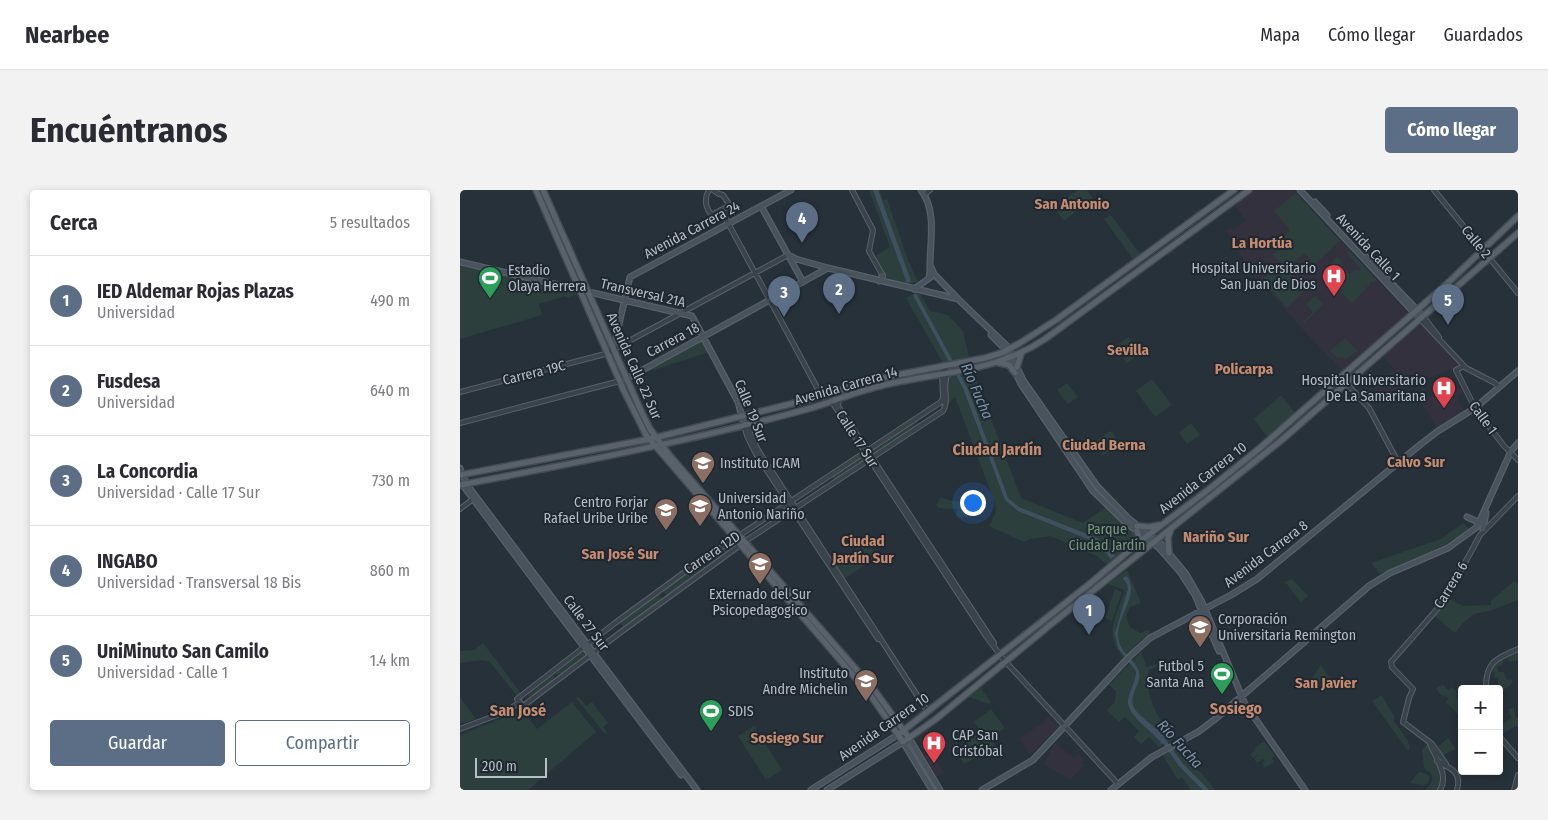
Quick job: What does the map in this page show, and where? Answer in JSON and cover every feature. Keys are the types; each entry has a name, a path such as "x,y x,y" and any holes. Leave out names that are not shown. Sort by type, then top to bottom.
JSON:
{"main road":[{"name":"Avenida Calle 22 Sur","path":"536,190 642,429 655,447 734,538 743,543 875,691 904,730 940,790"},
{"name":"Avenida Calle 22 Sur","path":"543,190 626,379 644,418 656,438 739,534 743,543 871,696 899,734 932,790"},
{"name":"Avenida Carrera 24","path":"625,300 630,276 791,190"},
{"name":"Avenida Carrera 14","path":"461,475 640,442 822,396 879,378 974,361 1007,350 1037,333 1064,314 1234,190"},
{"name":"Avenida Carrera 14","path":"463,484 655,447 746,425 881,386 961,372 1010,358 1046,339 1249,190"},
{"name":"Avenida Calle 1","path":"1300,190 1422,318"},
{"name":"Avenida Calle 1","path":"1304,190 1325,215"},
{"path":"922,192 931,212 929,278"},
{"path":"761,206 803,282"},
{"name":"Avenida Carrera 10","path":"811,790 899,734 928,712 1265,444 1416,311 1518,216"},
{"name":"Avenida Carrera 10","path":"826,790 903,742 936,718 1283,439 1518,233"},
{"path":"788,256 886,283 956,299"},
{"path":"460,262 588,292"},
{"path":"930,265 956,299 1007,350 1016,370 1091,479 1137,528 1169,553 1189,579 1240,697 1303,790"},
{"name":"Carrera 18","path":"620,381 828,268"},
{"path":"566,287 572,284 574,275"},
{"path":"872,285 882,278 882,275"},
{"path":"914,289 934,276 940,280"},
{"name":"Transversal 21A","path":"588,292 692,316"},
{"path":"613,350 625,300"},
{"name":"Calle 19 Sur","path":"692,316 736,398 746,425"},
{"path":"1016,370 1018,358 1022,352"},
{"path":"996,363 1007,364 1016,370"},
{"name":"Avenida Carrera 8","path":"982,790 1032,760 1150,638 1239,590 1272,567 1433,434 1475,408 1518,371"},
{"path":"640,442 644,438 642,429"},
{"path":"1480,531 1480,523 1488,503 1511,452 1518,442"},
{"name":"Calle 27 Sur","path":"460,468 463,484 473,499 586,646"},
{"name":"Calle 27 Sur","path":"463,484 695,790"},
{"path":"1111,790 1152,757 1198,732 1369,586 1390,572 1448,548 1480,531 1488,503"},
{"path":"1467,518 1480,523"},
{"path":"1137,528 1163,524"},
{"path":"1137,528 1139,538 1137,544"},
{"path":"1169,553 1168,538 1172,528"},
{"path":"1155,542 1181,573 1203,610"}],"street":[{"path":"709,190 705,204 710,213 714,214 727,207 729,203 724,195 713,190"},
{"path":"852,190 873,230 870,251 886,283"},
{"path":"922,192 930,190"},
{"name":"Calle 2","path":"1434,190 1518,293"},
{"name":"Calle 17 Sur","path":"721,210 822,396 831,402 867,451"},
{"name":"Carrera 19C","path":"460,392 602,356 788,256"},
{"name":"Calle 19 Sur","path":"688,309 692,316"},
{"path":"1422,318 1441,342 1464,366 1499,387"},
{"path":"948,374 944,368 949,365"},
{"name":"Calle 1","path":"1464,366 1456,370 1475,408 1518,460"},
{"name":"Carrera 12D","path":"460,729 505,712 659,590 739,534 941,402 948,374"},
{"name":"Carrera 12D","path":"518,700 523,706 743,543 943,410 946,404 945,380 948,374"},
{"name":"Carrera 18","path":"460,423 620,381"},
{"path":"1346,384 1366,405 1398,462"},
{"name":"Calle 17 Sur","path":"839,399 838,406 1005,662 1118,784"},
{"name":"Calle 19 Sur","path":"746,425 754,450 928,712"},
{"name":"Carrera 6","path":"1428,740 1404,722 1405,712 1413,689 1392,667 1391,662 1420,630 1453,585 1480,531 1518,496"},
{"path":"460,509 473,499"},
{"path":"1486,685 1488,669 1495,661 1518,649"},
{"path":"1428,740 1442,758 1442,771 1445,779 1441,790"},
{"path":"1428,740 1442,763 1456,773 1459,782 1457,790"},
{"path":"1503,741 1518,758"},
{"path":"1514,790 1518,774"}],"shaded area":[{"name":"Hospital Universitario San Juan de Dios","path":"1254,190 1294,190 1409,314 1343,372 1299,326 1257,276 1254,277 1226,231 1232,227 1234,229 1245,221 1235,205"},
{"path":"1420,322 1460,366 1380,397 1373,389 1394,369 1382,356"},
{"name":"Hospital Universitario De La Samaritana","path":"1423,387 1429,397 1442,390 1443,392 1447,390 1448,392 1461,388 1464,392 1457,396 1464,411 1437,428 1421,402 1427,398 1421,388"},
{"path":"1049,716 1059,726 1030,755 1019,738 1038,726"},
{"path":"1055,743 1074,757 1077,753 1084,759 1080,763 1083,766 1071,780 1043,764"},
{"name":"CAP San Cristóbal","path":"931,752 944,773 936,777 924,756"}],"green space":[{"path":"869,190 880,190 883,200 887,199 908,260 918,282 907,284 887,278 874,257 890,247"},
{"path":"1078,190 1087,190 1093,199 1064,221 1054,207"},
{"path":"1296,193 1340,241 1315,264 1304,253 1288,268 1272,254 1282,248 1285,251 1288,247 1282,239 1290,230 1274,211"},
{"path":"1111,215 1140,254 1133,259 1104,219"},
{"path":"1349,250 1377,280 1369,282 1370,284 1352,304 1341,292 1343,289 1325,270 1337,256 1342,261 1340,263 1350,274 1357,269 1360,271 1346,252"},
{"path":"460,265 576,292 577,294 539,304 542,315 460,339"},
{"path":"1278,267 1281,267 1306,289 1287,308 1262,280"},
{"path":"915,293 920,294 930,311 948,315 963,331 969,358 943,363 906,298"},
{"path":"1315,296 1323,304 1304,324 1303,322 1313,312 1306,304"},
{"path":"1128,337 1140,353 1127,363 1115,347"},
{"path":"1345,338 1358,351 1346,359 1342,357 1338,359 1330,351"},
{"path":"702,339 709,352 632,377"},
{"name":"Parque Ciudad Jardín","path":"962,375 975,377 1021,498 1083,523 1106,507 1137,535 1136,542 1107,565 1097,556 1050,536 1024,542 989,526 996,512 996,506 955,397 948,404 948,379"},
{"path":"1152,379 1172,405 1155,417 1136,391"},
{"path":"1067,383 1078,397 1068,404 1057,390"},
{"path":"1281,395 1295,413 1268,438 1254,419"},
{"path":"917,420 918,426 873,455 870,451"},
{"path":"1191,423 1200,435 1187,444 1179,433"},
{"path":"1111,431 1120,444 1103,455 1094,442"},
{"path":"864,455 868,460 834,481 831,476"},
{"path":"941,497 952,501 971,503 968,518 957,517 957,509 939,508 936,505"},
{"path":"1463,523 1469,529 1445,545 1380,574 1371,563 1441,539"},
{"path":"732,540 737,547 712,565 707,558"},
{"path":"867,542 877,557 845,578 835,564"},
{"path":"703,559 708,567 667,597 662,590"},
{"path":"1127,570 1141,603 1130,607 1126,616 1130,627 1140,633 1149,630 1150,634 1141,640 1124,659 1114,641 1112,633 1115,617 1125,590 1108,584"},
{"path":"1292,579 1308,596 1301,602 1285,582"},
{"path":"1514,581 1518,584 1518,600 1492,610 1474,614 1455,633 1435,616 1447,598 1463,606 1491,605 1491,601"},
{"path":"1115,589 1122,592 1112,621 1105,618"},
{"path":"658,593 663,600 624,628 619,621"},
{"path":"483,643 521,693 517,696 490,662 482,660 460,663 460,651 474,650"},
{"path":"1518,651 1518,660 1509,662 1508,659 1503,660 1503,664 1497,667 1499,672 1504,672 1507,680 1513,679 1511,684 1503,689 1503,685 1498,685 1498,678 1494,677 1495,672 1490,671 1495,663 1509,654"},
{"path":"582,652 587,657 560,678 555,672"},
{"path":"1141,652 1147,667 1162,662 1163,664 1149,670 1148,680 1148,689 1154,707 1173,740 1159,747 1149,737 1141,744 1134,737 1139,731 1125,717 1119,722 1107,710 1115,702 1116,691 1109,685"},
{"path":"1321,665 1334,684 1322,693 1312,678"},
{"path":"552,674 556,680 531,699 527,693"},
{"path":"1442,684 1448,690 1452,687 1458,693 1456,696 1458,698 1458,714 1446,702 1449,699 1445,695 1443,697 1436,689"},
{"path":"981,688 991,702 989,704 969,697"},
{"path":"1382,695 1394,715 1394,721 1408,741 1410,749 1408,751 1372,701"},
{"path":"578,696 586,706 592,702 608,723 603,727 607,732 605,734 576,698"},
{"path":"460,697 476,719 460,724"},
{"path":"572,702 596,732 528,790 460,790 460,735 516,713 525,714 537,729"},
{"path":"1514,708 1516,718 1518,718 1518,728 1516,726 1503,733 1503,724 1511,718 1508,709"},
{"path":"991,709 1005,728 990,738 995,746 964,764 956,751 981,732 974,722"},
{"path":"754,726 782,770 766,780 738,736"},
{"path":"1448,738 1456,749 1443,755 1438,747"},
{"path":"1264,741 1275,756 1272,758 1274,762 1265,768 1262,763 1265,761 1263,759 1257,763 1254,759 1259,754 1253,758 1250,754"},
{"path":"1428,743 1443,778 1439,790 1425,790 1432,779 1431,774 1424,768 1422,750"},
{"path":"1179,744 1199,772 1215,790 1191,790 1182,777 1178,780 1162,754"},
{"path":"1421,772 1429,775 1427,784 1410,783 1418,773"}],"water":[{"path":"873,190 878,190 911,281 907,283"},
{"path":"916,293 968,389 1008,498 1019,507 1097,538 1108,546 1115,556 1111,559 1095,542 1018,511 1005,500 963,388 913,295"},
{"path":"1127,576 1131,591 1118,629 1119,643 1138,669 1139,678 1133,696 1133,705 1138,713 1167,740 1162,744 1136,718 1129,707 1128,701 1136,671 1118,648 1115,633 1128,589 1123,578"}],"waterway":[{"name":"Río Fucha","path":"1162,738 1181,765 1206,790"}],"place":[{"name":"INGABO","path":"802,243"},
{"name":"Hospital Universitario San Juan de Dios","path":"1334,297"},
{"name":"Estadio Olaya Herrera","path":"490,299"},
{"name":"Fusdesa","path":"839,314"},
{"name":"La Concordia","path":"784,317"},
{"name":"UniMinuto San Camilo","path":"1448,325"},
{"name":"Hospital Universitario De La Samaritana","path":"1444,409"},
{"name":"Instituto ICAM","path":"703,484"},
{"name":"Universidad Antonio Nariño","path":"700,527"},
{"name":"Centro Forjar Rafael Uribe Uribe","path":"666,531"},
{"name":"Externado del Sur Psicopedagogico","path":"760,585"},
{"name":"IED Aldemar Rojas Plazas","path":"1089,635"},
{"name":"Corporación Universitaria Remington","path":"1200,648"},
{"name":"Futbol 5 Santa Ana","path":"1222,695"},
{"name":"Instituto Andre Michelin","path":"866,702"},
{"name":"SDIS","path":"711,732"},
{"name":"CAP San Cristóbal","path":"934,764"}],"district":[{"name":"San Antonio","path":"1072,204"},
{"name":"La Hortúa","path":"1262,243"},
{"name":"Sevilla","path":"1128,350"},
{"name":"Policarpa","path":"1244,369"},
{"name":"Ciudad Berna","path":"1104,445"},
{"name":"Ciudad Jardín","path":"997,449"},
{"name":"Calvo Sur","path":"1416,462"},
{"name":"Nariño Sur","path":"1216,537"},
{"name":"Ciudad Jardín Sur","path":"863,550"},
{"name":"San José Sur","path":"620,554"},
{"name":"San Javier","path":"1326,683"},
{"name":"Sosiego","path":"1236,708"},
{"name":"San José","path":"518,710"},
{"name":"Sosiego Sur","path":"787,738"}]}
